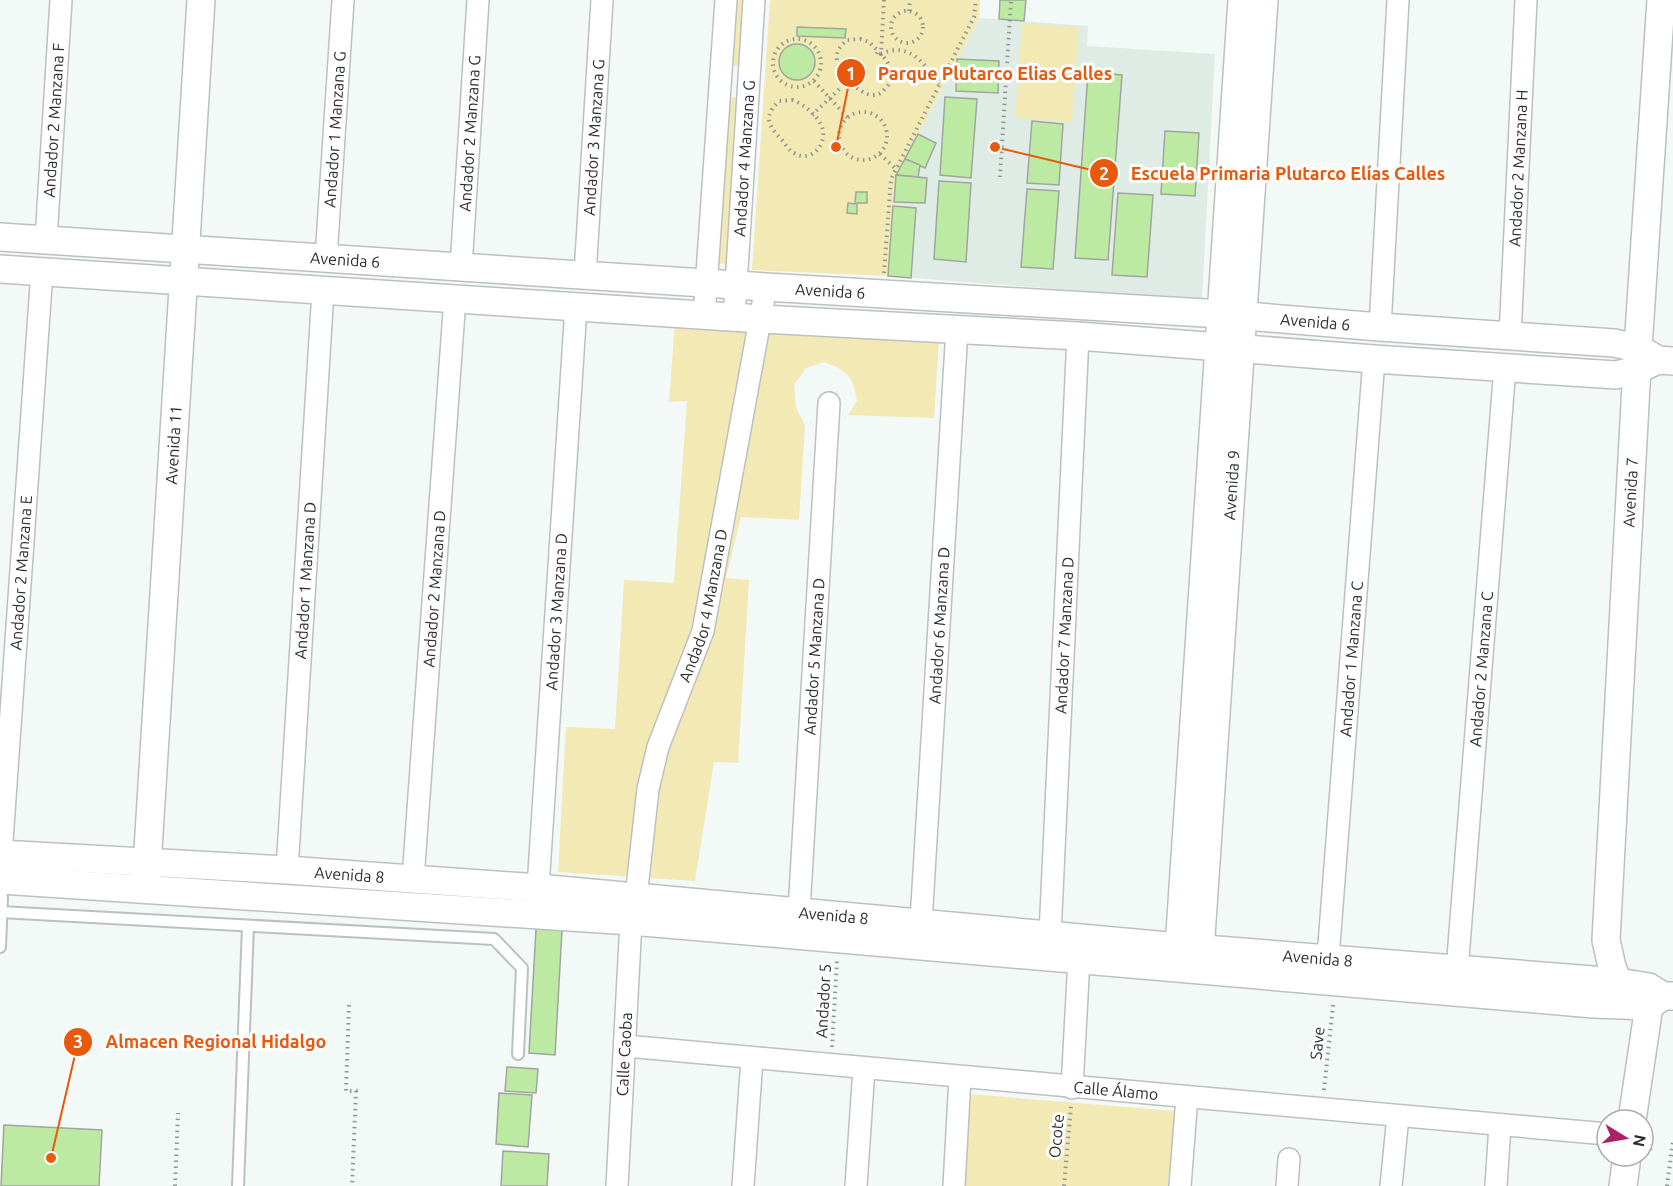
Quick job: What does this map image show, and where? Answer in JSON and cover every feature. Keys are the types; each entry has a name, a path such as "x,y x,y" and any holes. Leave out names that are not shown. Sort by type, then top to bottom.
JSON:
{"street":[{"name":"Andador 2 Manzana F","path":"46,240 61,0"},
{"name":"Avenida 11","path":"147,876 201,0"},
{"name":"Andador 1 Manzana G","path":"326,258 343,0"},
{"name":"Andador 2 Manzana G","path":"461,267 478,0"},
{"name":"Andador 3 Manzana G","path":"585,275 602,0"},
{"name":"Andador 4 Manzana G","path":"704,316 726,0"},
{"name":"Andador 4 Manzana G","path":"734,317 754,0"},
{"name":"Avenida 9","path":"1189,958 1233,315 1242,0"},
{"name":"Avenida 9","path":"1233,315 1264,0"},
{"path":"1380,327 1398,0"},
{"name":"Andador 2 Manzana H","path":"1510,336 1526,0"},
{"name":"Avenida 7","path":"1647,996 1612,967 1606,940 1651,359 1660,0"},
{"path":"720,85 749,87"},
{"name":"Avenida 6","path":"0,237 1233,315 1614,343 1651,359"},
{"name":"Avenida 6","path":"0,269 704,316 1078,336 1616,375 1651,359"},
{"name":"Andador 2 Manzana E","path":"0,869 42,271"},
{"name":"Andador 4 Manzana D","path":"634,909 648,789 658,747 703,631 766,287"},
{"name":"Andador 1 Manzana D","path":"287,870 323,291"},
{"name":"Andador 2 Manzana D","path":"413,879 455,298"},
{"name":"Andador 3 Manzana D","path":"536,915 576,308"},
{"name":"Andador 6 Manzana D","path":"921,922 957,329"},
{"name":"Andador 7 Manzana D","path":"1050,935 1078,336"},
{"name":"Andador 1 Manzana C","path":"1332,969 1374,359"},
{"name":"Andador 2 Manzana C","path":"1457,970 1505,367"},
{"name":"Andador 5 Manzana D","path":"799,911 829,403"},
{"name":"Avenida 8","path":"0,869 147,876 536,915 634,909 799,911 1050,935 1189,958"},
{"name":"Avenida 8","path":"147,876 287,870 538,888 634,909 838,938 1079,959 1189,958 1332,969 1593,1004 1647,996"},
{"name":"Calle Caoba","path":"617,1186 634,909"},
{"path":"1072,1088 1079,959"},
{"name":"Avenida 8","path":"1332,969 1457,970 1647,996"},
{"path":"1633,1108 1647,996"},
{"name":"Calle Álamo","path":"626,1046 1072,1088 1322,1107 1595,1133"},
{"path":"743,1186 752,1058"},
{"path":"856,1186 864,1068"},
{"path":"954,1186 960,1077"},
{"path":"1180,1186 1187,1097"},
{"path":"1391,1186 1398,1116"},
{"path":"1496,1186 1500,1125"},
{"path":"1287,1186 1289,1159"},
{"path":"1623,1186 1625,1168"}],"lane":[{"path":"0,869 0,947"},
{"path":"1,913 494,939 522,968 518,1054"},
{"path":"238,1186 248,926"}],"path":[{"path":"880,54 884,0"},
{"path":"909,11 910,0"},
{"path":"883,279 891,179 975,17 976,0"},
{"path":"1000,177 1011,0"},
{"path":"909,11 919,16 923,31 917,40 905,43 894,36 891,26 895,16 909,11"},
{"path":"801,39 814,46 821,59 821,67 814,81 808,85 793,87 779,79 774,71 773,63 778,48 785,42 801,39"},
{"path":"860,39 869,42 878,51 876,55 880,54 888,62 892,72 890,85 881,94 872,95 861,92 850,79 839,67 836,58 839,48 847,40 860,39"},
{"path":"904,51 905,43"},
{"path":"880,54 890,49 909,51 922,62 940,84"},
{"path":"812,115 850,79"},
{"path":"814,81 848,117"},
{"path":"779,100 801,103 812,115 820,123 824,139 822,146 813,154 804,156 794,153 771,128 768,119 771,109 779,100"},
{"path":"858,112 866,112 880,119 885,125 887,140 880,154 866,160 858,160 844,152 838,136 840,128 848,117 858,112"},
{"path":"880,154 896,168"},
{"name":"Andador 5","path":"832,1065 838,938"},
{"name":"Save","path":"1322,1107 1332,969"},
{"path":"349,1005 346,1090 356,1091 352,1186"},
{"name":"Ocote","path":"1064,1186 1072,1088"},
{"path":"175,1186 178,1113"},
{"path":"1667,1186 1673,1141"}],"shaded area":[{"path":"735,0 746,0 742,66 731,66"},
{"path":"770,0 980,0 979,18 896,177 888,276 752,270"},
{"path":"979,18 1088,26 1087,46 1215,54 1202,300 888,276 896,177"},
{"path":"1022,23 1079,27 1072,122 1015,118"},
{"path":"729,97 740,98 729,264 717,263"},
{"path":"675,321 939,340 934,418 848,415 857,401 854,386 848,376 839,368 824,362 806,368 794,385 796,408 805,425 799,520 741,517 726,578 749,580 738,763 714,762 695,881 558,872 566,727 615,729 624,580 674,583 687,401 669,402"},
{"path":"968,1094 1175,1111 1168,1186 960,1186"}],"building":[{"path":"1000,0 1026,0 1024,21 999,19"},
{"path":"797,27 846,29 845,38 797,36"},
{"path":"797,44 810,49 815,62 810,75 797,80 784,75 779,62 784,49"},
{"path":"957,59 999,61 998,93 956,91"},
{"path":"1088,72 1122,75 1108,260 1075,258"},
{"path":"945,97 977,99 971,178 940,175"},
{"path":"1032,121 1063,124 1059,185 1027,183"},
{"path":"1165,131 1199,133 1195,196 1161,194"},
{"path":"918,134 936,143 925,168 905,159"},
{"path":"905,159 920,165 918,177 896,175"},
{"path":"896,175 927,178 925,203 894,202"},
{"path":"939,181 971,183 966,262 934,259"},
{"path":"1027,189 1059,191 1053,269 1021,267"},
{"path":"856,192 867,192 867,203 857,203 857,214 847,213 848,203 855,204"},
{"path":"1118,193 1153,195 1147,277 1112,275"},
{"path":"893,206 916,208 911,278 888,276"},
{"path":"536,929 562,930 555,1055 529,1053"},
{"path":"507,1067 538,1069 536,1093 505,1091"},
{"path":"499,1093 532,1095 528,1147 496,1144"},
{"path":"4,1125 102,1130 99,1186 1,1186"},
{"path":"503,1151 549,1154 547,1186 501,1186"}],"place":[{"name":"Parque Plutarco Elias Calles","path":"836,147"},
{"name":"Escuela Primaria Plutarco Elías Calles","path":"995,147"},
{"name":"Almacen Regional Hidalgo","path":"51,1158"}]}
